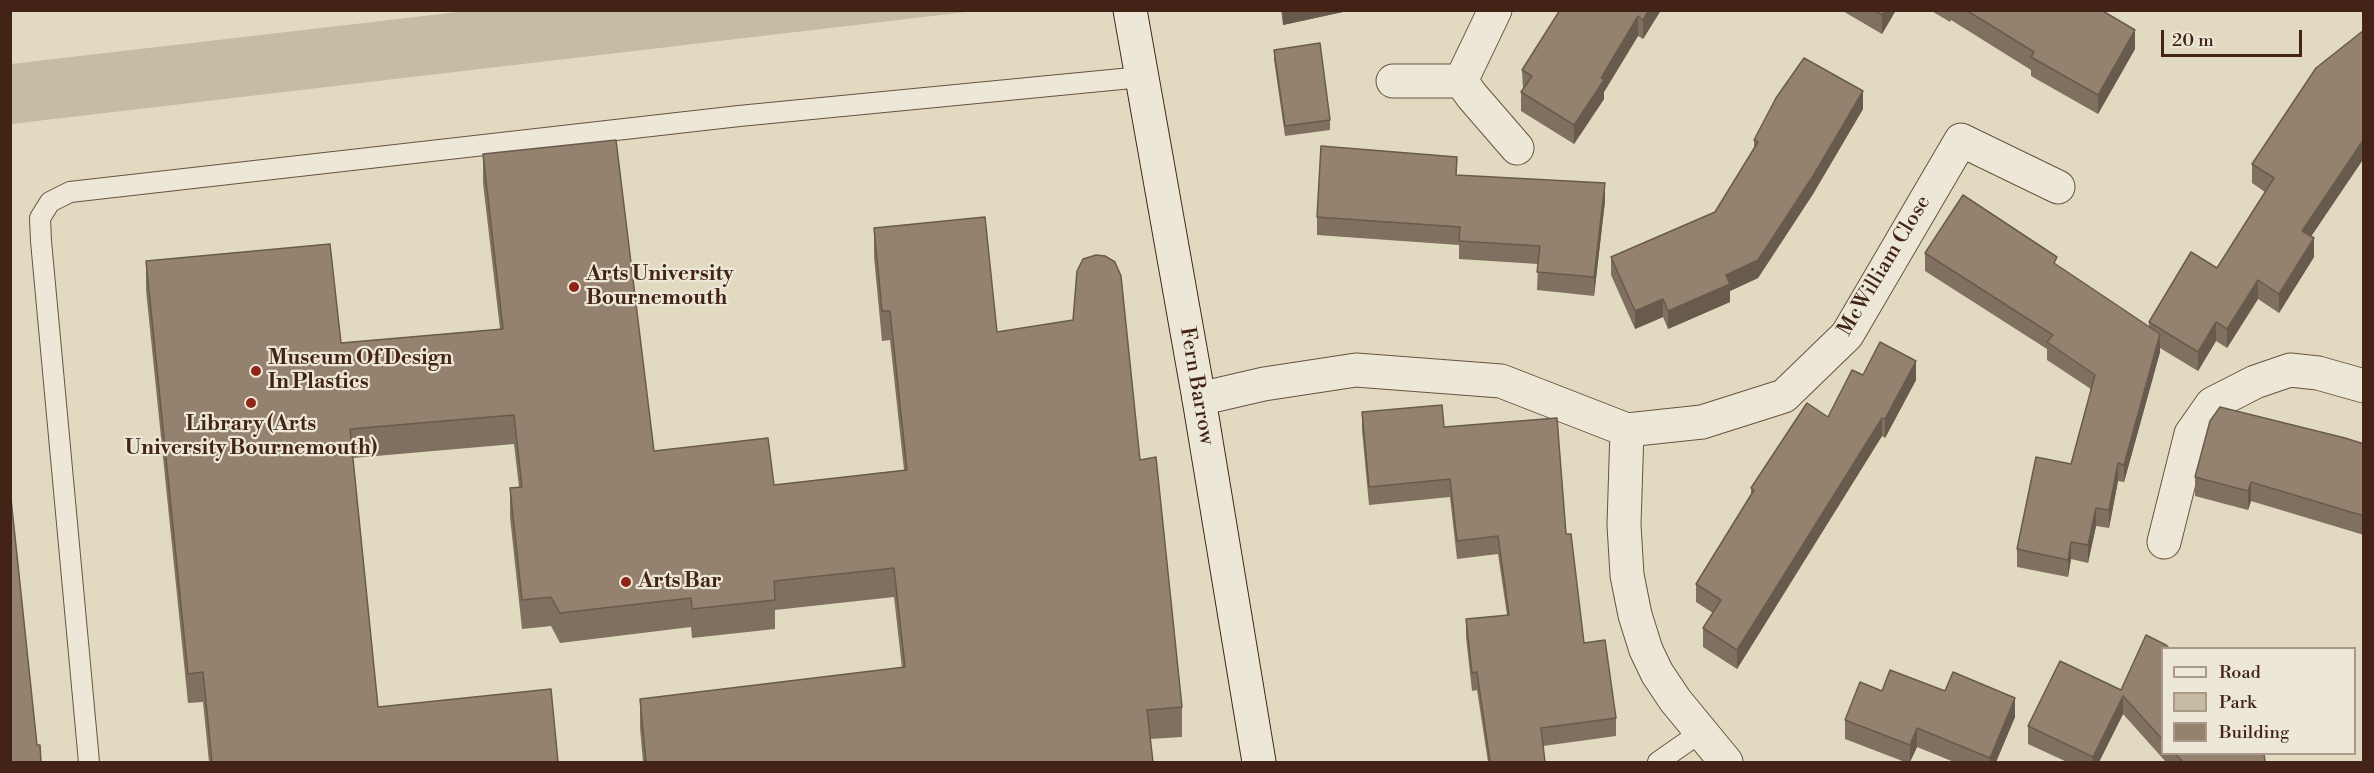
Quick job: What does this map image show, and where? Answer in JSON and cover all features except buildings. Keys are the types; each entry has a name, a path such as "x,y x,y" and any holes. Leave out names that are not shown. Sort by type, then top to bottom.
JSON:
{"street":[{"name":"Fern Barrow","path":"1130,10 1199,399 1259,762"},
{"path":"1461,81 1496,10"},
{"path":"1393,81 1461,81"},
{"path":"1461,81 1517,148"},
{"name":"McWilliam Close","path":"1199,399 1264,384 1356,370 1501,381 1627,430 1702,422 1784,396 1847,335 1960,140 2058,187"},
{"path":"2164,542 2191,434 2212,404 2255,382 2290,370 2318,373 2364,386"},
{"path":"1627,430 1623,525 1627,575 1635,615 1646,650 1657,672 1675,700 1726,762"}],"lane":[{"path":"89,762 41,240 40,218 50,202 70,192 728,117 1142,77"},
{"path":"1658,762 1701,732"}],"green space":[{"path":"467,11 975,11 11,124 11,64"}],"place":[{"name":"Arts University Bournemouth","path":"574,287"},
{"name":"Museum Of Design In Plastics","path":"256,371"},
{"name":"Library (Arts University Bournemouth)","path":"251,403"},
{"name":"Arts Bar","path":"626,582"}]}
